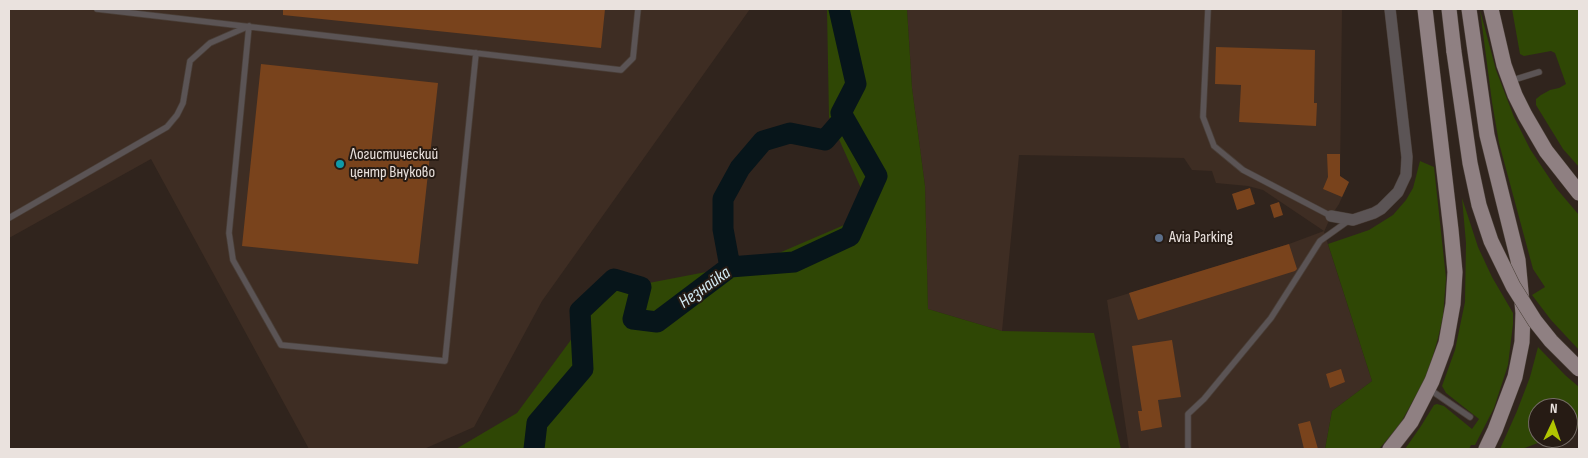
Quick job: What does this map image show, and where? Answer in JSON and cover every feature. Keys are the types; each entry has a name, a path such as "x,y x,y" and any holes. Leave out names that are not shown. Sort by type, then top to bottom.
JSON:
{"main road":[{"path":"1390,449 1411,422 1429,389 1443,353 1453,304 1454,272 1451,230 1425,9"},
{"path":"1449,9 1470,164 1479,205 1491,241 1513,286 1535,321 1551,341 1579,369"},
{"path":"1469,9 1487,135 1518,260 1523,313 1522,342 1515,377 1498,424 1486,449"},
{"path":"1491,9 1502,59 1524,115 1551,158 1579,193"}],"street":[{"path":"1331,216 1350,220 1367,216 1381,209 1398,192 1406,175 1407,157 1390,9"}],"lane":[{"path":"97,9 621,70 633,58 638,9"},
{"path":"1208,9 1203,117 1214,146 1242,170 1331,216"},
{"path":"249,26 229,233 233,260 281,345 445,361 476,53"},
{"path":"9,218 167,127 177,115 183,103 190,61 210,43 249,26"},
{"path":"1510,80 1539,72"},
{"path":"1188,449 1188,414 1204,399 1271,318 1320,241 1350,220"},
{"path":"1429,389 1470,417"}],"shaded area":[{"path":"9,9 750,9 542,301 474,427 424,449 309,449 151,159 9,238"},
{"path":"907,9 1342,9 1340,176 1349,182 1324,232 1372,381 1332,411 1325,449 1129,449 1107,300 1289,244 1324,231 1263,190 1248,186 1216,183 1212,171 1192,170 1184,158 1019,155 1002,331 928,309 925,186 912,88"}],"green space":[{"path":"827,9 907,9 912,88 925,186 928,309 1002,331 1094,333 1121,449 456,449 517,413 607,291 758,262 872,213 829,117"},
{"path":"1512,9 1579,9 1579,167 1563,149 1536,105 1536,99 1541,95 1566,84 1555,53 1551,51 1524,56 1520,54"},
{"path":"1480,10 1496,70 1514,117 1530,149 1556,188 1579,215 1579,350 1551,320 1532,295 1545,287 1533,269 1499,143"},
{"path":"1420,161 1434,167 1446,278 1443,316 1432,359 1424,381 1400,424 1379,449 1325,449 1332,411 1372,381 1328,244 1369,230 1393,215 1406,200 1413,188"},
{"path":"1462,198 1478,247 1492,277 1513,313 1508,365 1494,408 1475,445 1471,445 1469,449 1405,449 1434,405 1444,406 1472,429 1479,419 1446,393 1442,386 1455,350 1465,302 1466,243"},
{"path":"1538,347 1579,387 1579,427 1578,398 1528,398 1528,447 1522,449 1500,449 1517,411 1530,377"}],"building":[{"path":"283,9 605,9 601,48 283,15"},
{"path":"1216,47 1315,50 1314,103 1317,103 1316,126 1239,122 1241,85 1215,84"},
{"name":"Логистический центр Внуково","path":"261,64 438,83 418,264 242,246"},
{"path":"1327,154 1340,154 1340,176 1349,182 1342,197 1323,189 1328,177"},
{"path":"1250,188 1255,204 1237,210 1232,194"},
{"path":"1279,202 1283,215 1274,218 1270,205"},
{"path":"1289,244 1297,269 1295,271 1138,320 1129,293"},
{"path":"1172,340 1181,397 1158,400 1162,427 1141,431 1138,411 1142,411 1132,346"},
{"path":"1341,369 1345,382 1330,388 1326,374"},
{"path":"1310,421 1318,449 1304,449 1298,424"}],"waterway":[{"name":"Незнайка","path":"534,449 537,423 583,369 580,311 614,279 641,287 633,319 657,322 730,267 794,262 850,236 877,176 841,113 856,84 839,9"},
{"path":"730,267 723,229 723,199 740,168 763,141 790,133 825,140 844,118"}],"place":[{"name":"Логистический центр Внуково","path":"340,164"},
{"name":"Avia Parking","path":"1159,238"}]}
